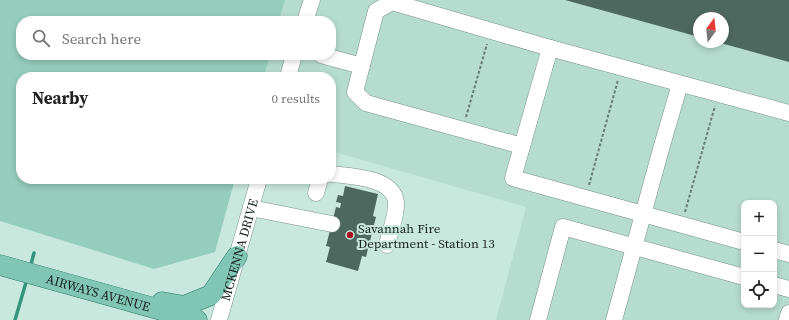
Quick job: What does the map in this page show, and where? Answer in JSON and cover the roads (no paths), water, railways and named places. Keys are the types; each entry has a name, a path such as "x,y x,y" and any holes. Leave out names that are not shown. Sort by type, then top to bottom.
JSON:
{"main road":[{"path":"94,292 184,306 211,295 237,256"},
{"name":"AIRWAYS AVENUE","path":"0,265 197,320"}],"street":[{"path":"307,16 312,0"},
{"path":"522,146 366,103 355,92 376,11 392,2 550,48 789,114"},
{"path":"550,48 513,178 741,241"},
{"path":"336,59 362,66"},
{"path":"289,72 293,60"},
{"path":"614,320 660,148 680,84"},
{"path":"336,175 378,182 386,186 393,193 396,201 395,212 387,245"},
{"name":"MCKENNA DRIVE","path":"219,320 258,184"},
{"path":"251,208 332,224"},
{"path":"538,320 563,227 741,276"},
{"path":"777,251 789,254"},
{"path":"777,286 789,289"},
{"path":"787,320 789,313"}],"waterway":[{"path":"30,268 34,253"},
{"path":"15,320 27,279"}],"place":[{"name":"Savannah Fire Department - Station 13","path":"350,235"}]}
